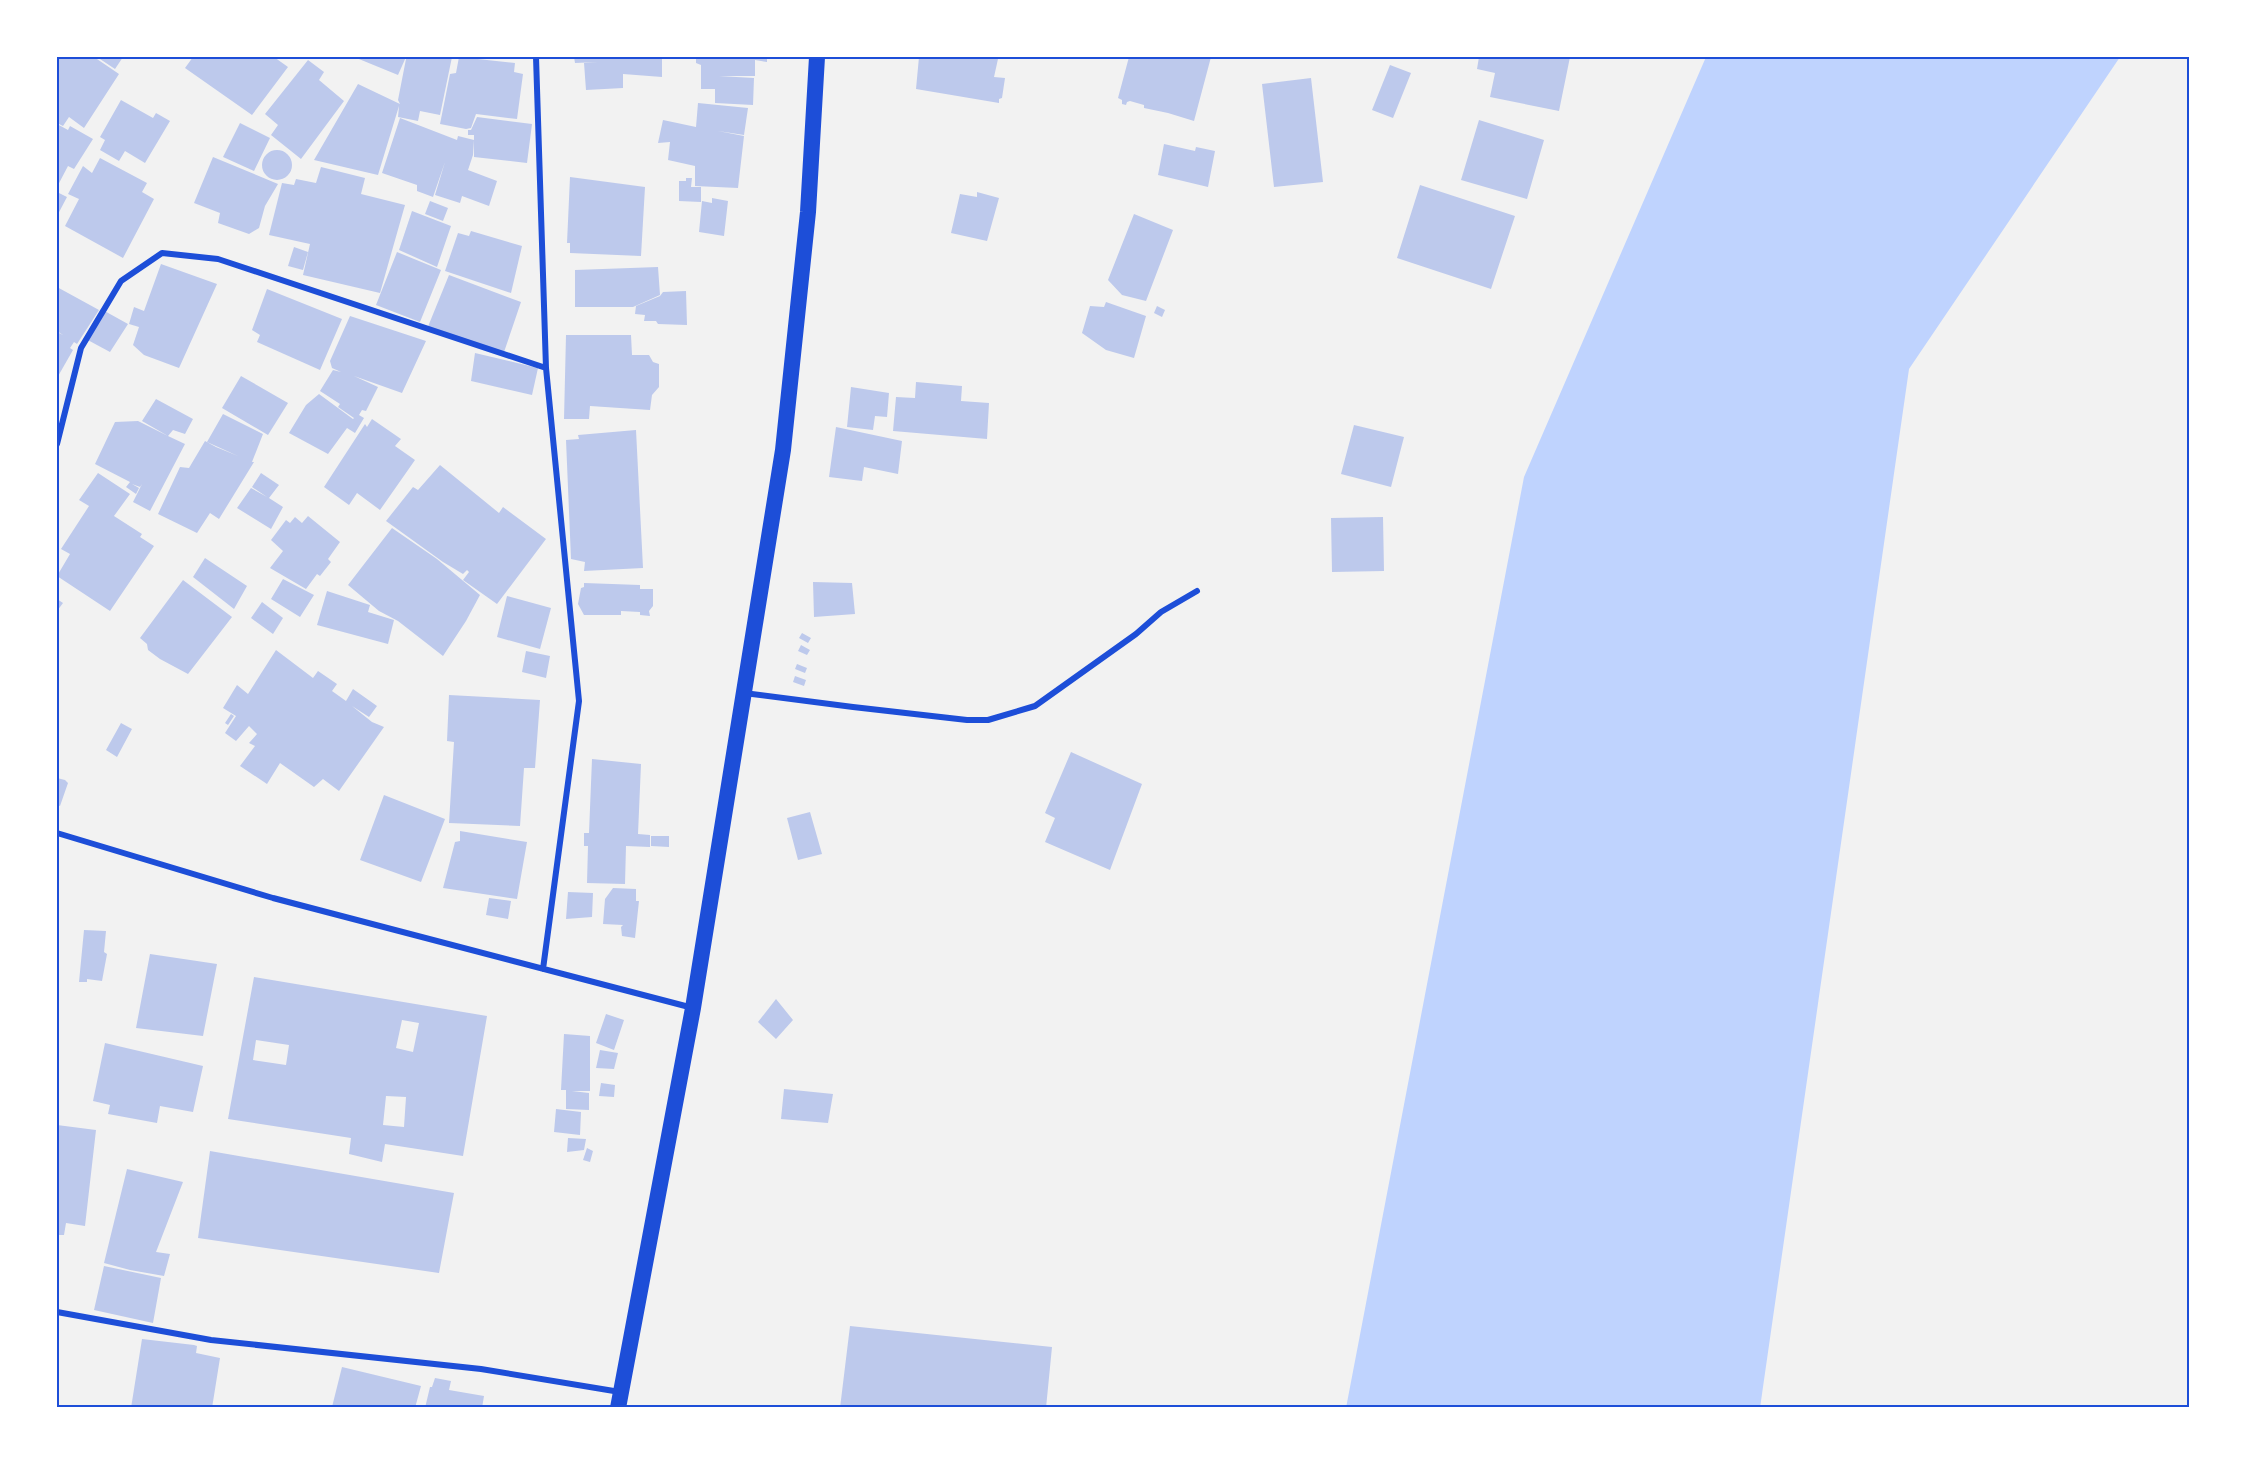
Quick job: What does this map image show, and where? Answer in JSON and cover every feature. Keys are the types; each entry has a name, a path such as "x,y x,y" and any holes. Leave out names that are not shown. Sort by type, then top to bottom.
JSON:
{"highway":[{"path":"619,1400 693,1008 783,450 808,212 817,57"}],"street":[{"path":"536,57 546,368 579,701 543,969"},
{"path":"57,444 81,348 121,281 162,254 218,259 546,368"},
{"path":"743,693 853,708 967,720 988,720 1035,706 1136,634 1161,612 1197,591"},
{"path":"57,832 273,898 693,1008"},
{"path":"57,1312 211,1340 481,1369 619,1400"}],"water":[{"path":"1706,57 2120,57 1909,369 1760,1408 1346,1408 1524,477"}],"building":[{"path":"57,57 94,57 119,74 84,128 69,117 63,126 57,123"},
{"path":"97,57 123,57 115,69"},
{"path":"193,57 274,57 288,67 252,115 185,68"},
{"path":"354,57 406,57 398,75"},
{"path":"452,57 440,115 420,111 418,121 398,117 399,106 378,175 314,160 358,84 400,104 398,100 406,59"},
{"path":"459,57 515,63 514,72 523,74 517,119 476,114 471,128 440,124 450,74 456,73"},
{"path":"574,57 662,57 662,77 623,74 623,88 586,90 584,63 598,62 575,63"},
{"path":"696,57 767,57 767,62 755,60 755,76 719,76 754,78 753,105 715,103 715,89 701,89 701,65 696,63"},
{"path":"919,57 998,59 994,77 1005,78 1002,98 999,99 999,103 916,89"},
{"path":"1129,57 1211,57 1194,121 1144,108 1144,105 1130,101 1126,105 1122,104 1122,100 1118,98"},
{"path":"1479,57 1570,57 1559,111 1490,97 1495,73 1477,69"},
{"path":"308,60 324,72 319,80 344,101 301,159 271,135 278,125 265,114"},
{"path":"1390,65 1411,73 1393,118 1372,110"},
{"path":"1311,78 1323,182 1274,187 1262,84"},
{"path":"121,100 153,118 156,113 170,121 145,163 125,151 119,161 100,150 105,140 100,137"},
{"path":"698,103 748,108 744,135 718,131 744,136 738,188 695,186 695,166 668,160 670,142 658,143 663,120 696,127"},
{"path":"477,117 532,124 527,163 474,157 474,135 468,135 468,130 471,130"},
{"path":"400,118 457,140 458,136 474,140 473,155 468,170 497,181 489,206 462,196 460,203 435,195 445,162 433,197 417,191 417,185 382,173"},
{"path":"1479,120 1544,140 1527,199 1461,180"},
{"path":"240,123 270,138 254,171 223,157"},
{"path":"57,124 68,130 70,126 93,139 74,169 68,166 57,187"},
{"path":"1164,144 1195,151 1196,147 1215,151 1208,187 1158,175"},
{"path":"277,150 288,154 292,165 288,176 277,180 266,176 262,165 266,154"},
{"path":"213,157 278,184 265,206 259,228 249,234 218,223 220,213 194,203"},
{"path":"100,158 147,183 142,192 154,199 123,258 65,226 79,199 68,194 83,166 92,173"},
{"path":"321,167 365,178 361,194 405,205 380,293 303,275 310,244 269,235 282,183 294,185 296,179 316,183"},
{"path":"570,177 645,187 641,256 570,253 570,243 567,243"},
{"path":"686,178 692,178 691,187 701,187 701,202 679,201 679,181 686,181"},
{"path":"1420,185 1515,216 1491,289 1397,258"},
{"path":"57,192 67,197 57,216"},
{"path":"977,192 999,198 987,241 951,233 960,194 977,197"},
{"path":"712,198 728,201 724,236 699,232 702,201 712,203"},
{"path":"430,201 448,208 443,221 425,214"},
{"path":"412,211 451,226 437,267 399,250"},
{"path":"1134,214 1173,230 1146,301 1122,295 1108,280"},
{"path":"471,231 522,246 511,293 445,271 458,233 469,236"},
{"path":"294,247 308,252 303,270 288,266"},
{"path":"397,252 441,270 420,322 376,305"},
{"path":"161,264 217,284 179,368 144,355 133,345 139,327 129,324 134,307 144,311"},
{"path":"658,267 660,295 633,307 575,307 575,270"},
{"path":"449,275 521,302 503,355 427,329"},
{"path":"57,287 99,310 77,344 74,342 70,348 73,350 57,378 57,332 63,335 57,331"},
{"path":"267,289 342,319 320,370 257,342 260,335 252,330"},
{"path":"686,291 687,325 658,324 656,321 644,321 645,315 635,314 636,306 660,296 663,292"},
{"path":"1106,302 1146,316 1134,358 1106,350 1082,333 1090,306 1104,307"},
{"path":"1157,306 1165,310 1162,317 1154,313"},
{"path":"101,309 128,324 110,352 84,338"},
{"path":"350,316 426,341 402,393 354,376 378,387 366,411 362,410 359,415 364,418 355,433 347,428 328,454 289,433 306,405 319,394 354,418 338,407 340,404 320,391 333,370 341,372 332,368 330,361"},
{"path":"566,335 631,335 632,355 649,355 653,362 659,364 659,387 652,395 650,410 590,406 589,419 564,419"},
{"path":"475,353 538,368 532,395 471,381"},
{"path":"241,376 288,403 268,435 222,408"},
{"path":"916,382 962,386 961,401 989,403 987,439 893,431 896,397 915,398"},
{"path":"851,387 889,393 887,417 875,416 873,430 847,427"},
{"path":"156,399 193,419 185,434 173,430 168,436 142,421"},
{"path":"223,414 263,434 252,462 254,462 219,519 210,513 197,533 158,514 180,467 189,468 205,441 216,447 238,456 207,442"},
{"path":"372,419 401,439 395,446 415,460 380,510 357,493 349,505 324,487 365,424 367,427"},
{"path":"138,421 185,444 150,511 133,502 142,484 140,487 132,484 139,488 136,494 126,487 130,482 95,464 115,422"},
{"path":"1354,425 1404,437 1391,487 1341,474"},
{"path":"836,427 902,441 898,474 864,467 862,481 829,477"},
{"path":"636,430 643,568 584,571 585,562 571,559 566,440 579,439 578,435"},
{"path":"440,465 499,513 503,507 546,539 497,604 463,580 469,572 467,570 463,574 443,562 386,521 413,487 418,490"},
{"path":"98,473 130,494 114,516 142,534 140,537 154,546 110,611 57,576 70,554 61,549 89,506 79,500"},
{"path":"261,473 279,485 269,498 283,507 271,529 237,508 251,488 267,497 252,487"},
{"path":"308,516 340,542 328,559 331,562 320,576 317,574 306,589 270,568 283,551 271,540 286,520 290,523 295,517 302,523"},
{"path":"1383,517 1384,571 1332,572 1331,518"},
{"path":"392,528 437,559 480,595 443,656 398,621 379,611 348,585"},
{"path":"205,558 247,586 234,609 193,577"},
{"path":"283,579 314,595 300,617 271,599"},
{"path":"183,580 232,617 188,674 148,650 147,644 140,638"},
{"path":"813,582 852,583 855,614 814,617"},
{"path":"584,583 640,585 640,589 653,589 653,606 649,611 650,616 640,615 640,612 621,611 621,615 584,615 578,604"},
{"path":"327,591 370,605 368,612 394,620 388,644 317,625"},
{"path":"507,596 551,608 540,649 497,637"},
{"path":"57,599 63,603 57,611"},
{"path":"262,602 283,618 273,634 251,618"},
{"path":"802,633 811,638 808,643 799,638"},
{"path":"801,645 810,650 807,655 798,651"},
{"path":"276,650 313,678 318,671 337,684 332,691 346,701 353,689 377,706 369,717 352,706 372,722 384,727 339,791 323,779 314,787 280,763 267,784 240,766 255,746 249,743 257,734 249,726 236,741 225,733 236,716 223,708 237,685 248,694"},
{"path":"526,651 550,656 546,678 522,672"},
{"path":"797,664 807,668 805,673 795,669"},
{"path":"795,676 806,680 804,686 793,682"},
{"path":"449,695 540,700 535,768 524,768 520,826 449,823 454,742 447,741"},
{"path":"231,714 234,716 228,725 225,723"},
{"path":"121,723 132,729 117,757 106,750"},
{"path":"1071,752 1142,784 1110,870 1045,842 1055,818 1045,813"},
{"path":"592,759 641,764 638,834 650,835 650,847 626,846 625,884 587,883 588,846 584,846 584,833 589,833"},
{"path":"57,778 68,783 60,806 57,805"},
{"path":"384,795 445,819 421,882 360,860"},
{"path":"810,812 822,854 798,860 787,818"},
{"path":"460,831 527,842 517,899 443,888 455,842 460,841"},
{"path":"651,836 669,836 669,847 651,846"},
{"path":"613,888 636,889 636,901 639,901 635,938 622,936 621,927 623,925 603,924 605,899"},
{"path":"568,892 593,893 592,917 566,919"},
{"path":"489,898 511,901 508,919 486,915"},
{"path":"84,930 106,931 104,952 107,954 102,981 87,979 87,982 79,982"},
{"path":"150,954 217,964 203,1036 136,1028"},
{"path":"254,977 487,1016 463,1156 385,1144 382,1162 349,1154 351,1138 228,1119","holes":["402,1020 419,1023 413,1052 396,1048","256,1040 289,1045 286,1065 253,1060","386,1096 406,1097 404,1127 383,1125"]},
{"path":"776,999 793,1020 776,1039 758,1022"},
{"path":"606,1014 624,1020 614,1050 596,1043"},
{"path":"564,1034 590,1036 590,1091 572,1091 589,1093 589,1110 566,1109 566,1090 561,1090"},
{"path":"105,1043 203,1066 193,1112 160,1106 157,1123 108,1114 110,1105 93,1101"},
{"path":"600,1050 618,1053 614,1069 596,1068"},
{"path":"601,1083 615,1085 614,1097 599,1096"},
{"path":"784,1089 833,1094 828,1123 781,1119"},
{"path":"556,1109 581,1112 580,1135 554,1132"},
{"path":"57,1125 96,1130 85,1226 66,1223 64,1235 57,1235"},
{"path":"568,1138 586,1139 584,1150 567,1152"},
{"path":"587,1148 593,1151 590,1162 583,1160"},
{"path":"210,1151 454,1193 439,1273 198,1238"},
{"path":"127,1169 183,1182 156,1252 170,1254 164,1276 104,1263"},
{"path":"104,1266 161,1278 153,1323 94,1310"},
{"path":"850,1326 1052,1347 1046,1408 840,1408"},
{"path":"142,1339 194,1345 197,1346 196,1353 220,1358 212,1408 131,1408"},
{"path":"342,1367 421,1386 415,1408 332,1407"},
{"path":"435,1378 451,1381 449,1390 484,1396 482,1408 425,1408 430,1387"}]}
